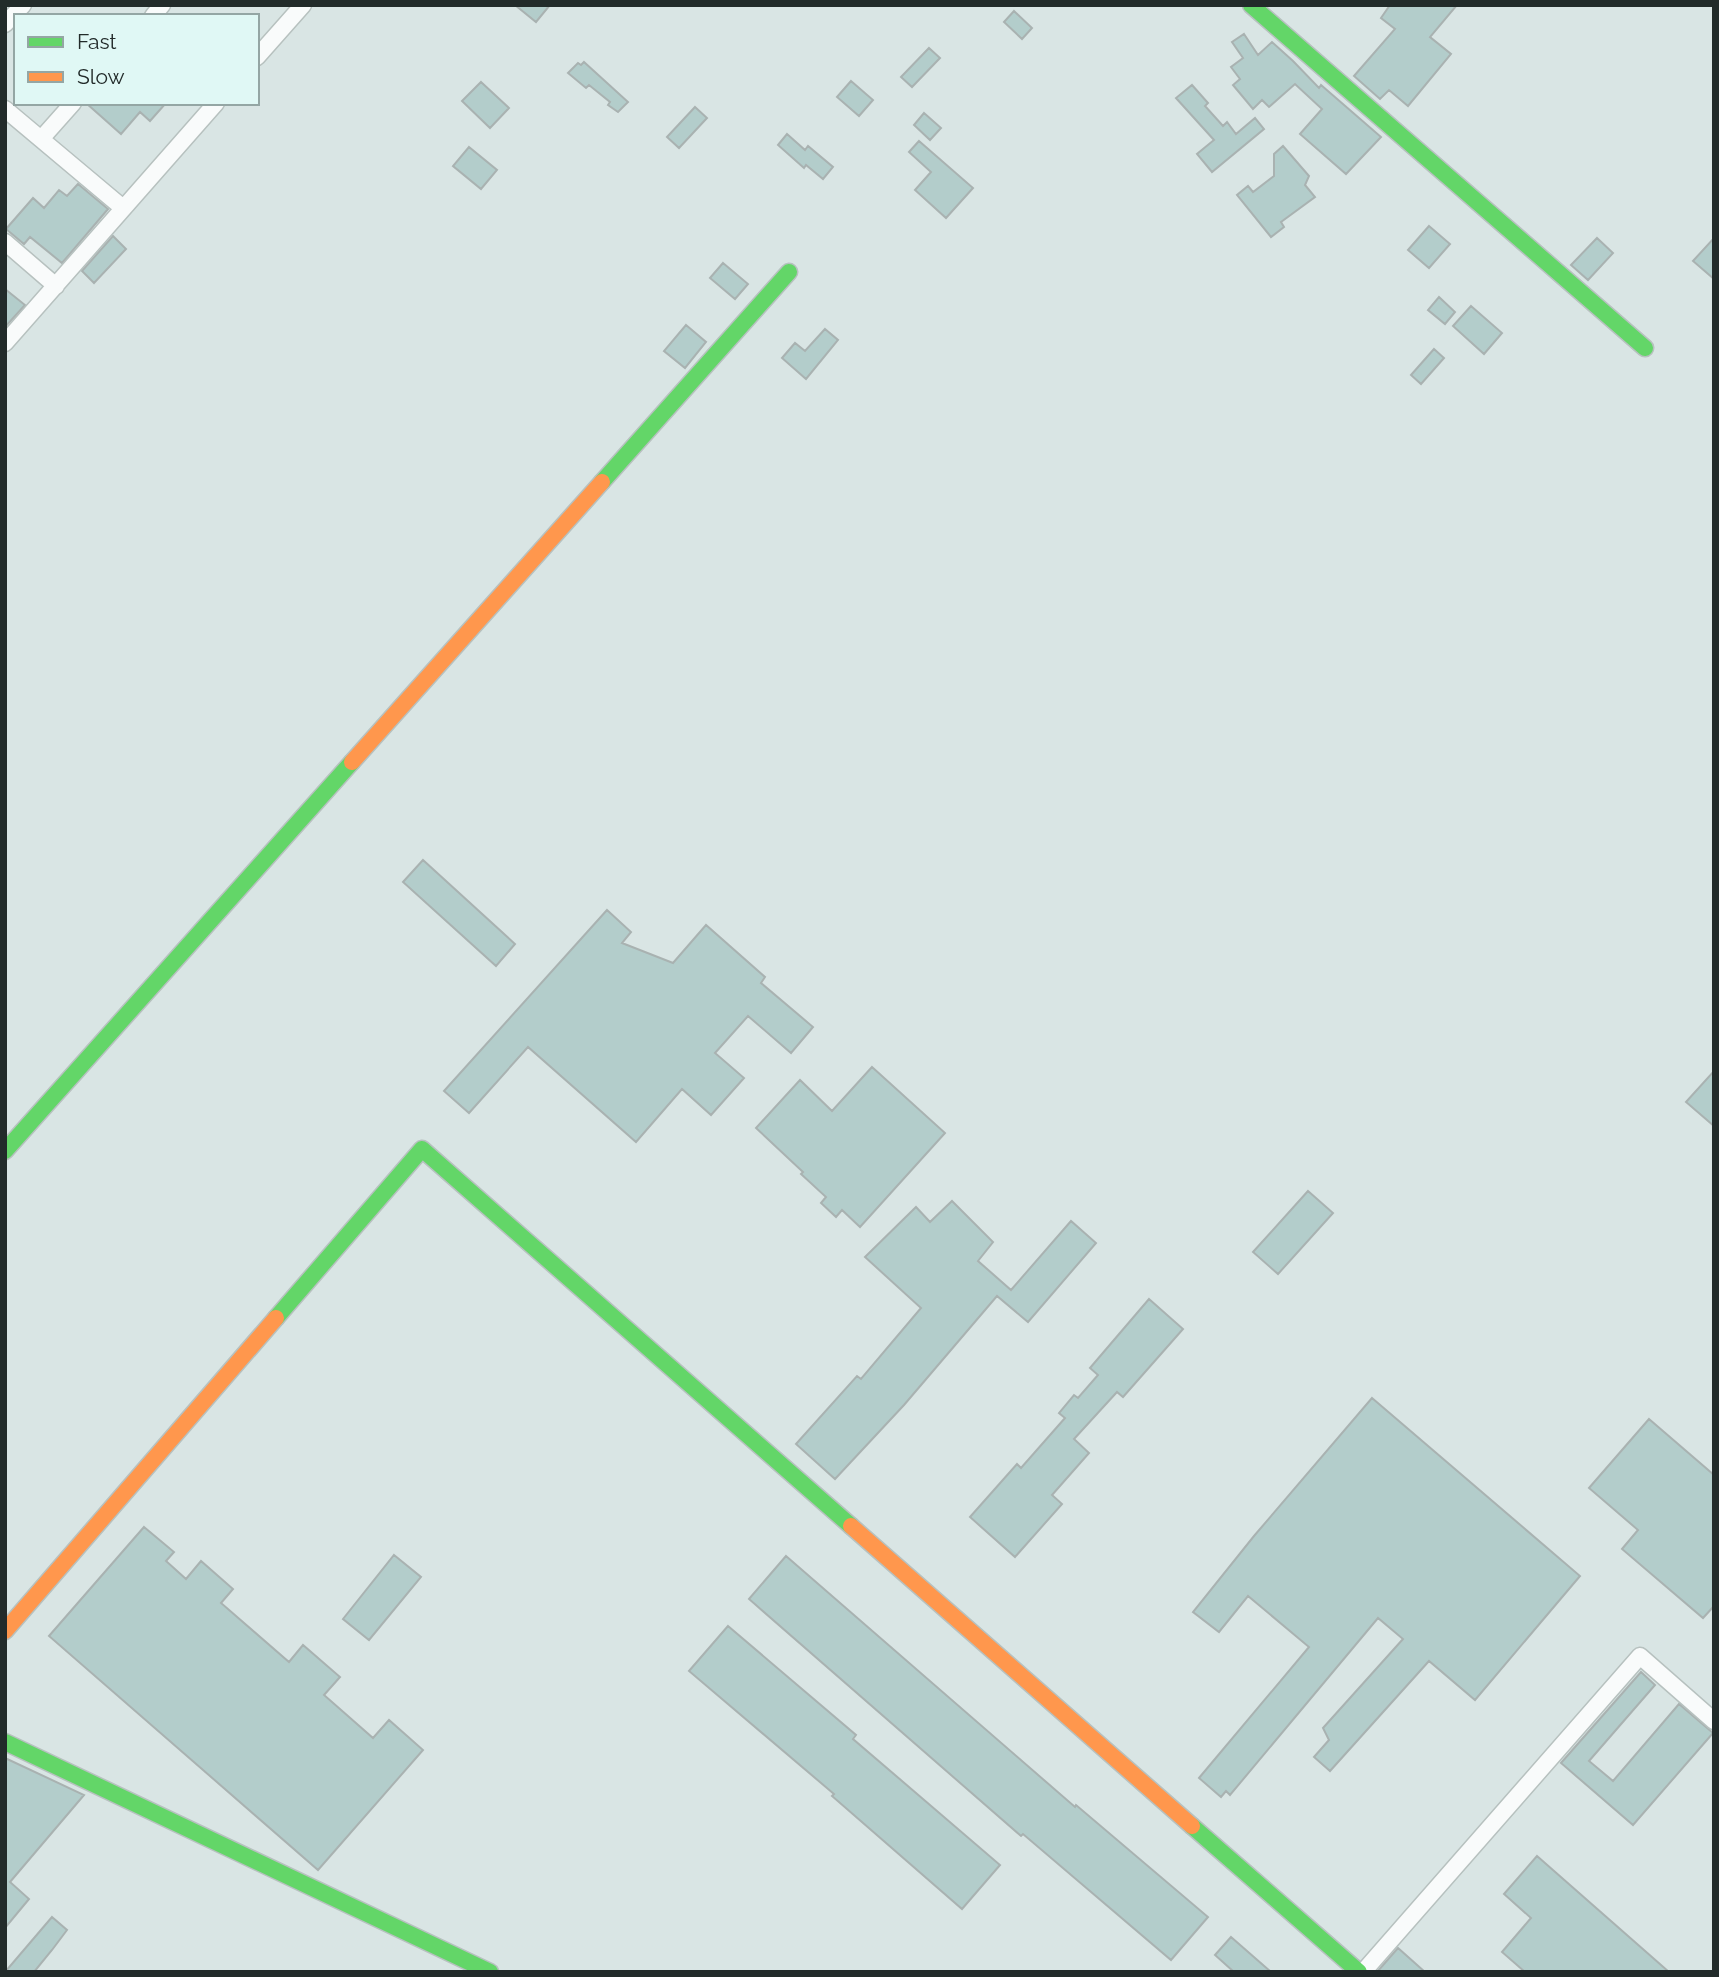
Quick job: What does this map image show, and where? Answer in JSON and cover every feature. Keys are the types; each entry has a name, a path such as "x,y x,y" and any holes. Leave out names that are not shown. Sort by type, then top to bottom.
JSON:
{"street":[{"path":"259,55 303,5"},
{"path":"1251,5 1645,348"},
{"path":"41,139 71,105"},
{"path":"5,343 214,105"},
{"path":"5,109 122,208"},
{"path":"5,242 56,286"},
{"path":"5,1151 789,272"},
{"path":"5,1631 422,1149 1361,1972 1640,1656 1714,1721"},
{"path":"5,1742 490,1972"}],"building":[{"path":"515,5 550,5 536,22"},
{"path":"1390,5 1457,5 1430,37 1451,54 1408,106 1389,90 1380,99 1354,76 1395,29 1381,18"},
{"path":"1014,11 1032,28 1022,39 1004,22"},
{"path":"1244,34 1258,55 1272,42 1319,88 1321,85 1381,137 1346,174 1300,134 1322,109 1295,84 1269,107 1262,100 1253,109 1233,85 1240,79 1231,67 1243,58 1232,42"},
{"path":"929,48 940,58 912,87 901,77"},
{"path":"584,62 628,102 618,112 589,85 586,88 568,73 578,63 581,65"},
{"path":"851,81 873,100 859,116 837,97"},
{"path":"481,82 509,108 490,128 462,101"},
{"path":"1192,85 1208,103 1205,106 1223,126 1227,122 1236,134 1255,118 1264,129 1212,172 1197,154 1214,140 1176,98"},
{"path":"88,105 164,105 150,121 140,112 121,134"},
{"path":"695,107 707,118 679,148 667,137"},
{"path":"924,113 941,128 930,140 914,125"},
{"path":"787,134 805,150 808,146 833,167 823,179 806,165 804,168 778,145"},
{"path":"919,141 973,188 946,218 915,190 931,172 909,152"},
{"path":"1283,146 1309,176 1305,185 1315,197 1281,222 1284,227 1271,237 1237,195 1248,186 1253,192 1274,176 1274,154"},
{"path":"469,147 497,170 481,189 453,166"},
{"path":"78,184 108,209 62,263 30,237 24,244 6,229 33,198 44,208 59,190 67,196"},
{"path":"1429,226 1450,244 1429,268 1408,250"},
{"path":"113,236 126,249 94,283 82,271"},
{"path":"1597,238 1613,253 1588,280 1571,265"},
{"path":"1714,238 1714,279 1693,261"},
{"path":"723,263 748,284 735,299 710,278"},
{"path":"5,289 25,305 5,327"},
{"path":"1439,297 1455,312 1445,324 1428,310"},
{"path":"1471,306 1502,333 1484,354 1453,326"},
{"path":"686,325 706,342 685,368 664,351"},
{"path":"825,329 838,340 806,379 782,358 795,343 805,351"},
{"path":"1434,349 1444,358 1421,384 1411,375"},
{"path":"423,860 515,944 496,966 403,882"},
{"path":"607,910 631,932 622,943 673,963 706,925 765,977 761,983 813,1027 791,1053 748,1016 715,1053 744,1078 711,1115 682,1089 636,1142 528,1047 469,1113 444,1091"},
{"path":"872,1067 945,1133 860,1227 842,1210 836,1217 821,1203 826,1197 756,1128 800,1080 832,1111"},
{"path":"1714,1071 1714,1126 1686,1102"},
{"path":"1308,1191 1333,1213 1278,1274 1253,1252"},
{"path":"952,1201 993,1242 978,1261 1011,1290 1071,1221 1096,1243 1028,1322 997,1296 904,1405 835,1479 796,1444 857,1376 861,1379 921,1308 865,1257 916,1207 930,1222"},
{"path":"1149,1299 1183,1329 1123,1397 1117,1392 1074,1439 1089,1453 1052,1495 1062,1504 1015,1557 970,1517 1017,1464 1021,1468 1065,1418 1059,1413 1074,1395 1078,1398 1098,1375 1090,1368"},
{"path":"1372,1398 1580,1576 1475,1700 1429,1661 1330,1771 1314,1757 1329,1740 1323,1728 1403,1639 1378,1618 1230,1795 1226,1791 1221,1797 1199,1778 1309,1647 1248,1596 1219,1632 1193,1612"},
{"path":"1649,1419 1714,1475 1714,1606 1703,1618 1622,1549 1638,1530 1589,1488"},
{"path":"144,1527 174,1552 166,1561 186,1579 201,1561 233,1589 221,1603 289,1662 303,1645 340,1677 324,1695 373,1738 389,1720 423,1750 318,1870 49,1636"},
{"path":"394,1555 421,1577 369,1640 343,1619"},
{"path":"786,1556 1075,1807 1076,1805 1208,1917 1171,1960 1023,1834 1021,1836 749,1599"},
{"path":"728,1626 856,1735 853,1739 1000,1865 962,1909 832,1796 834,1794 689,1671"},
{"path":"1641,1672 1655,1685 1589,1761 1613,1781 1679,1704 1713,1733 1633,1825 1561,1763"},
{"path":"5,1758 84,1795 10,1882 29,1899 5,1928"},
{"path":"1537,1856 1669,1972 1525,1972 1502,1952 1531,1918 1504,1894"},
{"path":"52,1917 67,1930 34,1972 5,1972"},
{"path":"1231,1937 1271,1972 1234,1972 1215,1955"},
{"path":"1398,1948 1425,1972 1377,1972"}],"traffic: fast":[{"path":"1251,5 1645,348"},
{"path":"602,482 789,272"},
{"path":"5,1151 352,762"},
{"path":"276,1318 422,1149 851,1526"},
{"path":"5,1742 490,1972"},
{"path":"1192,1826 1359,1972"}],"traffic: slow":[{"path":"352,762 602,482"},
{"path":"5,1631 276,1318"},
{"path":"851,1526 1192,1826"}]}
